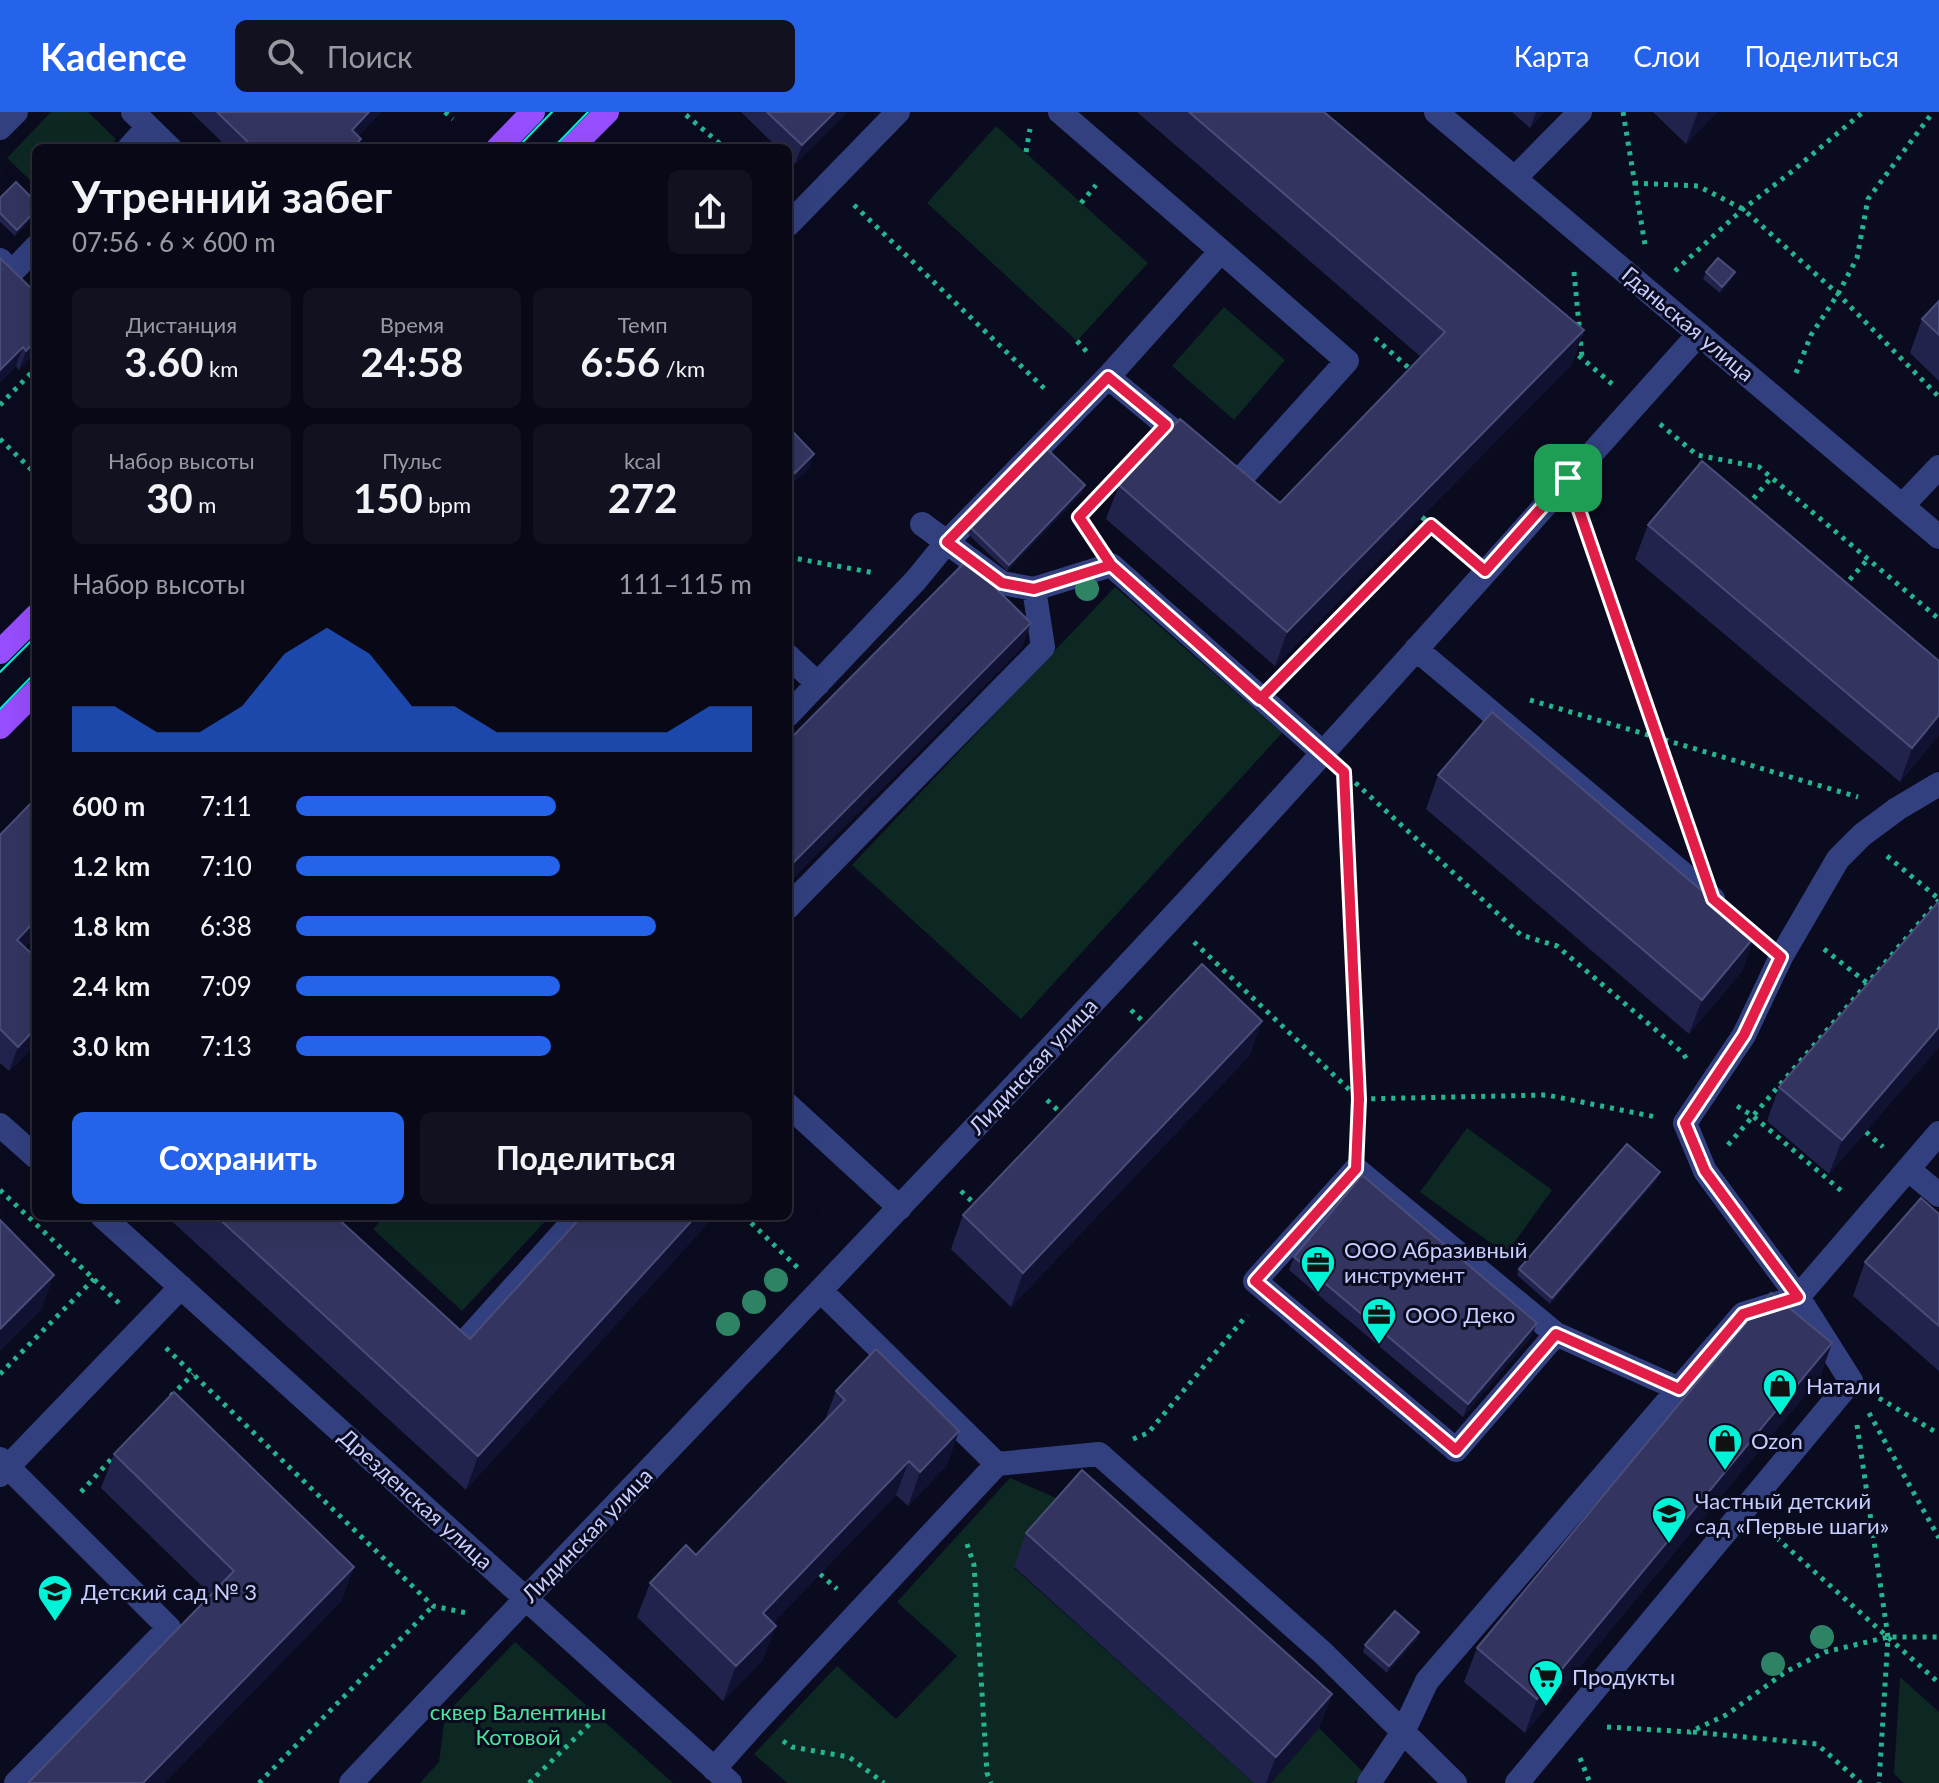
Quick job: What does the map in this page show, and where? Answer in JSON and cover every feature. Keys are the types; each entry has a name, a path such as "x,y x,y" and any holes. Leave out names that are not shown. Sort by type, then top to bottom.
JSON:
{"main road":[{"path":"502,144 533,112"},
{"path":"575,144 607,112"},
{"path":"0,652 32,620"},
{"path":"0,727 32,695"}],"street":[{"path":"0,128 16,112"},
{"path":"792,221 898,112"},
{"path":"1060,112 1347,361 1237,483 1108,377"},
{"name":"Гданьская улица","path":"1436,112 1939,537"},
{"path":"1515,178 1580,112"},
{"path":"131,144 141,119 166,144"},
{"path":"0,260 12,272 32,251"},
{"path":"792,711 916,580 947,542 1108,377 1221,251"},
{"name":"Лидинская улица","path":"351,1783 822,1292 1170,919 1699,334"},
{"path":"1902,506 1939,467"},
{"path":"922,524 1002,583 1034,589 1111,565 1322,752"},
{"path":"792,903 1043,647 1034,589"},
{"path":"1416,649 1713,899"},
{"path":"792,660 818,684"},
{"path":"1517,1783 1851,1381 1798,1297 1705,1171 1685,1123 1744,1035 1781,957 1838,859 1862,835 1897,809 1939,784"},
{"path":"792,1109 900,1208"},
{"path":"0,1125 32,1145"},
{"path":"1369,1783 1403,1732 1427,1681 1743,1314 1798,1297 1939,1133"},
{"path":"1556,1334 1456,1450 1255,1281 1356,1169 1556,1334 1679,1389"},
{"path":"1908,1169 1939,1195"},
{"name":"Дрезденская улица","path":"106,1220 722,1776"},
{"path":"428,1316 461,1346 574,1220"},
{"path":"16,1783 169,1628 3,1467 181,1287"},
{"path":"822,1292 997,1464"},
{"path":"722,1776 756,1722 997,1464 1099,1454 1323,1653 1455,1783"}],"path":[{"path":"445,112 453,119"},
{"path":"1623,112 1646,251"},
{"path":"1673,274 1743,209 1863,112"},
{"path":"1794,377 1811,335 1857,258 1868,199 1933,112"},
{"path":"686,115 720,144"},
{"path":"830,182 1071,414"},
{"path":"1634,183 1698,186 1743,209 1838,294 1939,397"},
{"path":"1570,225 1582,358"},
{"path":"1570,348 1697,455 1759,467 1939,619"},
{"path":"0,405 32,372"},
{"path":"1111,565 1079,517 1166,425"},
{"path":"0,439 32,470"},
{"path":"1568,478 1692,838"},
{"path":"1745,508 1771,478"},
{"path":"1422,517 1485,571"},
{"path":"1260,699 1431,525"},
{"path":"792,558 916,580"},
{"path":"1841,589 1868,559"},
{"path":"1524,698 1897,809"},
{"path":"1356,1169 1359,1099 1344,772 1521,935 1557,946 1683,1053 1707,1091"},
{"path":"1705,1171 1939,899 1862,835"},
{"path":"1713,899 1781,957"},
{"path":"1170,919 1359,1099 1547,1095 1685,1123"},
{"path":"1797,929 1867,983"},
{"path":"1753,1116 1869,1214"},
{"path":"0,1190 433,1606 504,1621"},
{"path":"748,1220 822,1292"},
{"path":"0,1374 94,1279"},
{"path":"1099,1454 1148,1433 1268,1291"},
{"path":"162,1405 193,1374"},
{"path":"1851,1381 1939,1434"},
{"path":"1851,1381 1939,1538"},
{"path":"1851,1381 1888,1637 1879,1783"},
{"path":"58,1517 120,1449"},
{"path":"955,1508 974,1565 987,1773 991,1783"},
{"path":"1744,1509 1939,1683"},
{"path":"259,1783 433,1606"},
{"path":"1690,1732 1726,1715 1787,1671 1825,1652 1888,1637 1939,1637"},
{"path":"529,1783 603,1711"},
{"path":"756,1722 792,1747 849,1757 884,1783"},
{"path":"1566,1724 1817,1744 1861,1783"}],"green space":[{"path":"51,112 88,112 116,139 111,144 32,144 32,182 7,158"},
{"path":"996,126 1148,263 1077,341 927,203"},
{"path":"1224,307 1285,360 1234,420 1172,366"},
{"path":"1115,587 1282,733 1021,1019 852,865"},
{"path":"1467,1128 1552,1190 1506,1254 1420,1192"},
{"path":"381,1220 546,1220 462,1311 373,1229"},
{"path":"1010,1478 1070,1504 1014,1568 1254,1783 787,1783 754,1754 837,1666 896,1719 957,1656 897,1602"},
{"name":"сквер Валентины Котовой","path":"515,1642 673,1783 420,1783 439,1762 445,1715"},
{"path":"1900,1677 1939,1712 1939,1783 1904,1783 1894,1774"},
{"path":"1319,1728 1364,1773 1354,1783 1271,1783"}],"building":[{"path":"217,112 369,112 352,130 361,139 356,144 250,144"},
{"path":"767,112 835,112 802,145"},
{"path":"1189,112 1324,112 1584,330 1287,632 1119,485 1180,419 1280,503 1445,332"},
{"path":"16,182 32,198 32,214 17,230 0,213 0,198"},
{"path":"0,258 32,289 32,344 26,351 23,347 0,370"},
{"path":"1718,258 1735,272 1722,287 1706,272"},
{"path":"1939,301 1939,335 1922,319"},
{"path":"792,433 814,454 795,473 792,470"},
{"path":"1047,449 1085,485 1009,565 971,528"},
{"path":"1702,461 1939,661 1939,715 1912,748 1648,525"},
{"path":"967,560 1031,623 792,864 792,737"},
{"path":"1492,712 1755,936 1702,1000 1438,775"},
{"path":"32,802 32,924 17,940 32,954 32,1032 18,1047 0,1029 0,835"},
{"path":"1939,901 1939,1027 1842,1140 1779,1087"},
{"path":"1202,964 1262,1021 1023,1273 963,1215"},
{"path":"1627,1144 1660,1172 1552,1298 1519,1269"},
{"path":"1362,1175 1537,1323 1468,1404 1294,1257"},
{"path":"1921,1198 1939,1214 1939,1326 1865,1262"},
{"path":"0,1220 54,1275 0,1329"},
{"path":"220,1220 339,1220 470,1339 578,1220 692,1220 478,1456"},
{"path":"1771,1293 1832,1343 1537,1699 1477,1648"},
{"path":"876,1349 959,1431 920,1472 909,1461 763,1613 776,1626 736,1666 650,1583 686,1545 696,1555 845,1400 836,1391"},
{"path":"174,1392 354,1567 143,1783 28,1783 234,1571 114,1454"},
{"path":"1082,1470 1332,1694 1276,1757 1026,1533"},
{"path":"1395,1611 1419,1632 1389,1666 1365,1645"}],"tram line":[{"path":"521,144 552,112"},
{"path":"557,144 588,112"},
{"path":"0,672 32,640"},
{"path":"0,709 32,676"}],"place":[{"name":"ООО Абразивный инструмент","path":"1318,1294"},
{"name":"ООО Деко","path":"1379,1346"},
{"name":"Натали","path":"1780,1417"},
{"name":"Ozon","path":"1725,1472"},
{"name":"Частный детский сад «Первые шаги»","path":"1669,1545"},
{"name":"Детский сад № 3","path":"55,1623"},
{"name":"Продукты","path":"1546,1708"}],"route":[{"path":"1568,478 1485,571 1431,525 1260,699 1111,565 1079,517 1166,425 1108,377 947,542 1002,583 1034,589 1111,565 1186,632 1260,699 1344,772 1359,1099 1356,1169 1255,1281 1456,1450 1556,1334 1679,1389 1743,1314 1798,1297 1705,1171 1685,1123 1744,1035 1781,957 1713,899 1568,478"}]}
